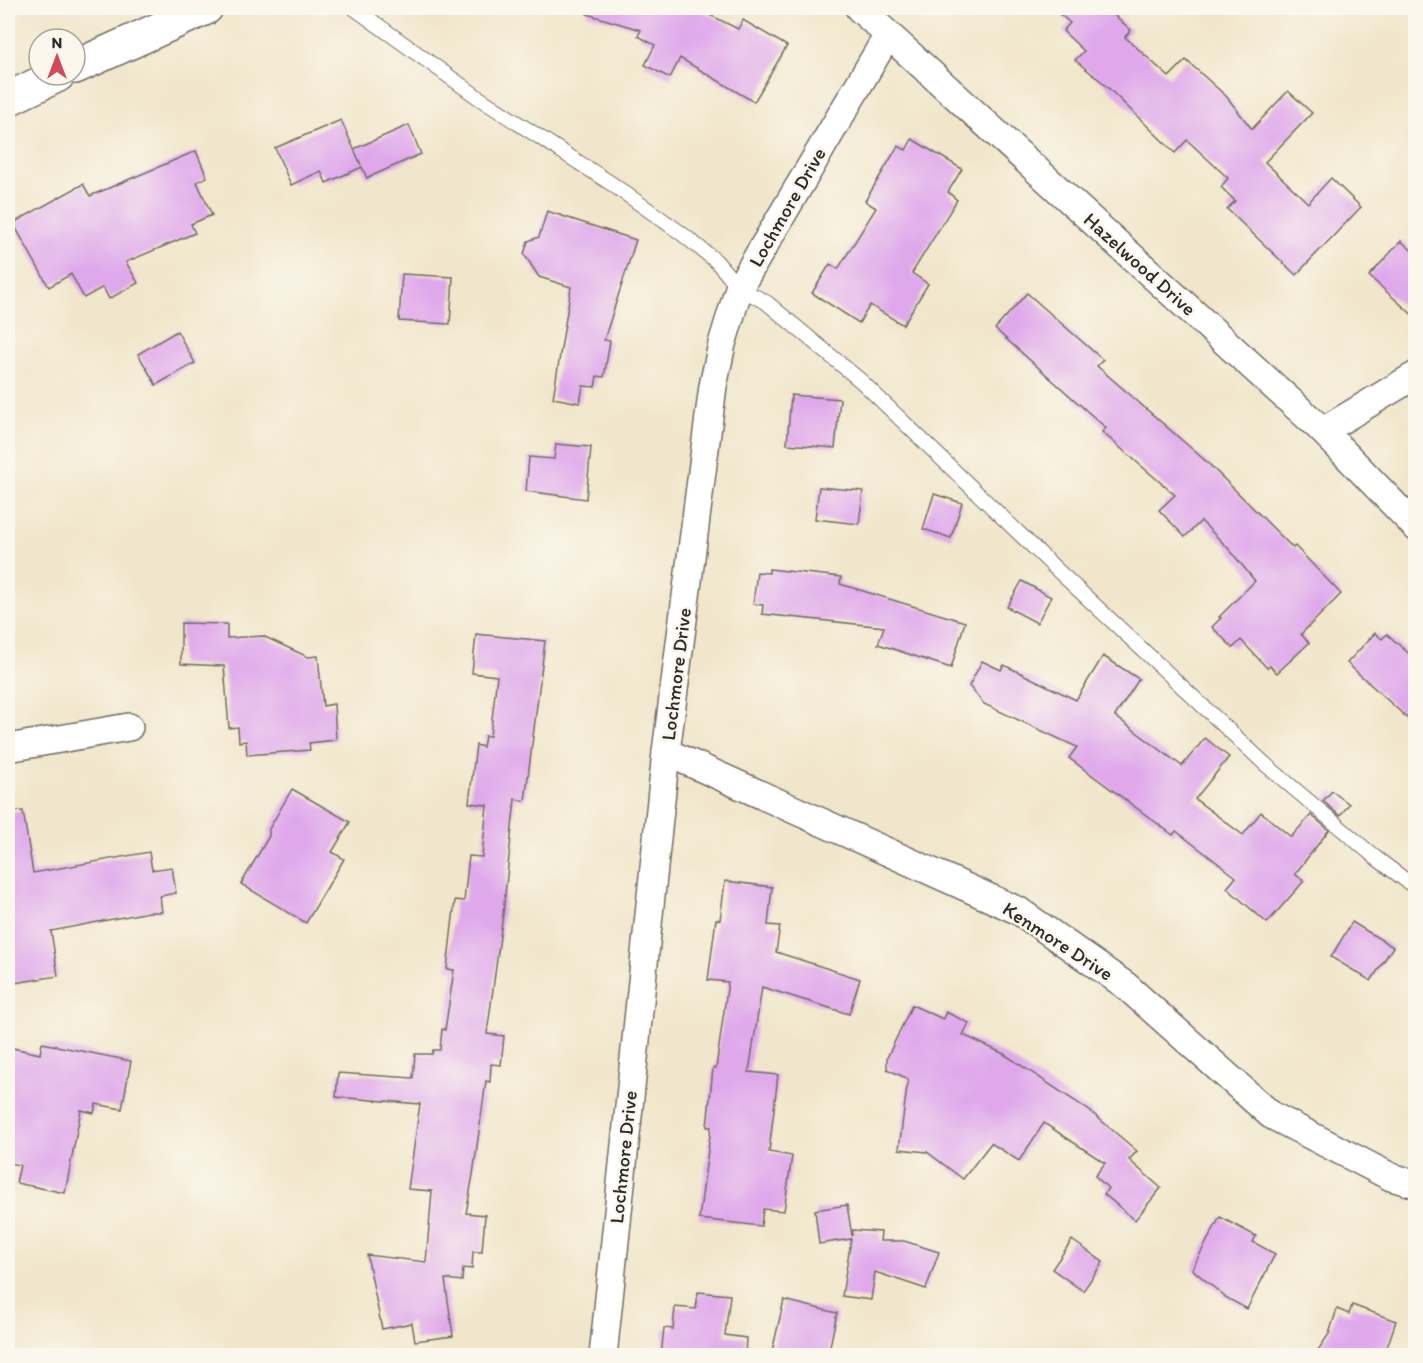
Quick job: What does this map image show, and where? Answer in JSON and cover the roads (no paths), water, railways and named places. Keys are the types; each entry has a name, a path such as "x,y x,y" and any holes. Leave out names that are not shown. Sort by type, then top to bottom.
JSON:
{"street":[{"name":"Hazelwood Drive","path":"859,8 1323,431 1416,527"},
{"path":"87,61 182,12"},
{"name":"Lochmore Drive","path":"603,1356 666,752 713,386 722,344 739,288 888,35"},
{"path":"8,99 33,87"},
{"path":"1323,431 1416,375"},
{"path":"8,748 129,728"},
{"name":"Kenmore Drive","path":"666,752 1019,911 1125,985 1270,1115 1391,1177 1416,1184"}],"lane":[{"path":"354,8 479,98 612,184 681,233 716,261 739,288 766,302 861,381 1054,567 1265,764 1376,858 1416,888"}]}
